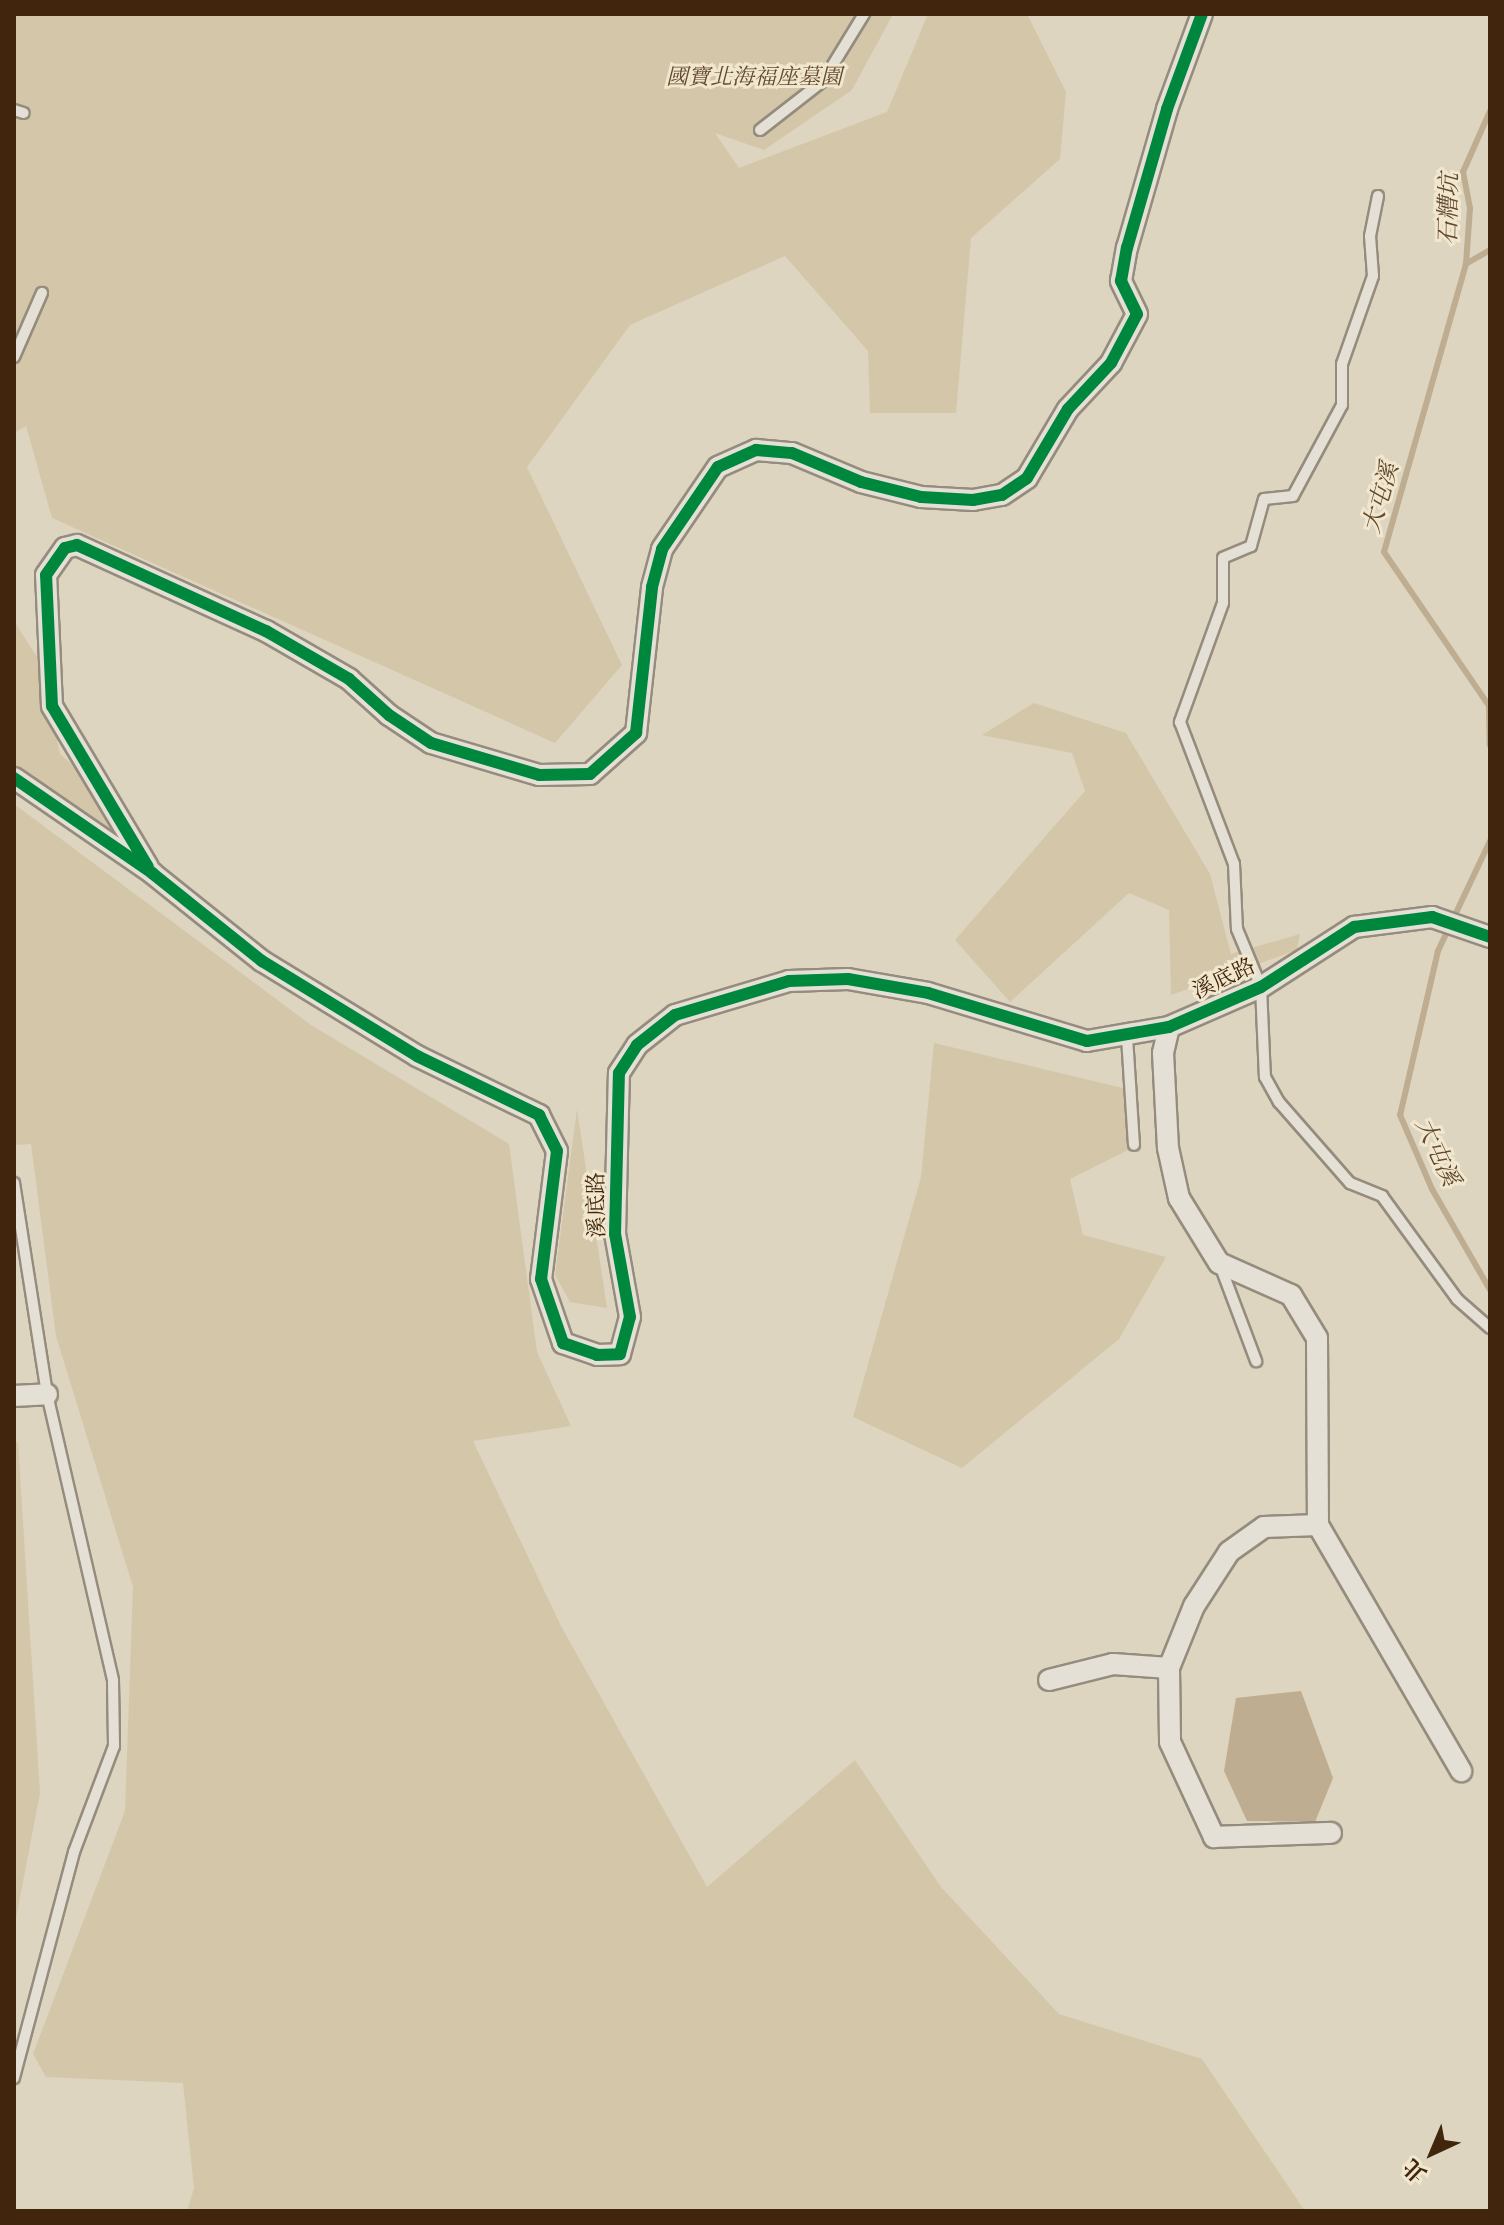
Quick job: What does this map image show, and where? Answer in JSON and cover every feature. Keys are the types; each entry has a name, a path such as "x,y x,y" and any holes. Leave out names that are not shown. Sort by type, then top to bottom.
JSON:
{"street":[{"path":"152,873 52,706 46,575 65,548 77,545 266,631 349,679 431,743 539,775 590,774 636,733 652,587 662,549 718,467 756,450 792,453 861,482 921,497 973,500 1002,495 1027,478 1068,409 1111,363 1137,314 1121,281 1127,248 1167,109 1202,14"},
{"name":"溪底路","path":"14,778 152,873 262,961 417,1056 539,1115 557,1151 541,1279 563,1343 597,1355 620,1354 630,1317 615,1234 619,1073 637,1045 675,1015 789,981 848,979 928,993 1087,1041 1127,1037 1169,1027 1261,987 1354,927 1432,917 1480,935"},
{"path":"1169,1027 1163,1053 1168,1148 1176,1185 1219,1263 1291,1295 1317,1338 1318,1525 1461,1771"},
{"path":"14,1396 47,1394"},
{"path":"1318,1525 1264,1527 1229,1552 1194,1606 1169,1668 1170,1742 1214,1837 1331,1833"},
{"path":"1049,1680 1113,1664 1169,1668"}],"lane":[{"path":"760,130 823,81 864,14"},
{"path":"1378,196 1370,236 1373,276 1342,364 1342,405 1293,496 1264,499 1251,546 1223,558 1223,603 1180,722 1234,864 1237,929 1261,987 1265,1077 1279,1102 1350,1183 1382,1196 1457,1299 1490,1328"},
{"path":"14,357 42,293"},
{"path":"1127,1037 1134,1145"},
{"path":"14,1183 47,1394 113,1681 114,1746 74,1852 14,2078"},
{"path":"1219,1263 1256,1361"}],"green space":[{"name":"國寶北海福座墓園","path":"14,14 893,14 852,90 764,150 715,133 739,168 887,112 928,14 1027,14 1066,92 1060,159 971,238 956,413 870,413 868,351 785,256 630,325 527,467 622,665 555,743 52,518 26,426 14,433"},
{"path":"14,621 41,663 60,754 134,818 143,863 14,772"},
{"path":"1034,703 1126,733 1210,874 1231,954 1300,934 1297,950 1171,995 1169,910 1129,893 1010,1002 955,940 1085,791 1072,753 982,735"},
{"path":"14,804 311,1025 509,1144 537,1352 571,1426 473,1441 561,1626 707,1887 855,1760 941,1887 1059,2014 1202,2059 1305,2211 187,2211 194,2188 183,2083 46,2077 33,2054 125,1811 133,1587 56,1336 31,1144 14,1145"},
{"path":"934,1043 1127,1089 1132,1148 1070,1179 1083,1235 1166,1257 1119,1339 962,1468 853,1417 921,1177"},
{"path":"577,1109 607,1308 570,1302 555,1275"},
{"path":"18,1442 40,1793 14,1929 14,1443"}],"shaded area":[{"path":"1301,1691 1333,1778 1315,1822 1247,1821 1224,1771 1236,1698"}],"waterway":[{"name":"石糟坑","path":"1466,264 1470,208 1463,172 1490,111"},
{"name":"大屯溪","path":"1490,250 1466,264 1384,552 1489,706 1490,745"},
{"name":"大屯溪","path":"1490,841 1438,951 1400,1115 1432,1189 1490,1290"}],"cycle path":[{"path":"148,867 52,706 46,575 65,548 77,545 266,631 349,679 389,715 431,743 539,775 590,774 636,733 652,587 662,549 718,467 756,450 792,453 861,482 921,497 973,500 1002,495 1027,478 1068,409 1111,363 1137,314 1121,281 1127,248 1167,109 1202,14"},
{"path":"14,778 152,873 262,961 417,1056 539,1115 557,1151 541,1279 563,1343 597,1355 620,1354 630,1317 615,1234 619,1073 637,1045 675,1015 789,981 848,979 928,993 1087,1041 1169,1027 1261,987 1354,927 1432,917 1490,937"}]}
